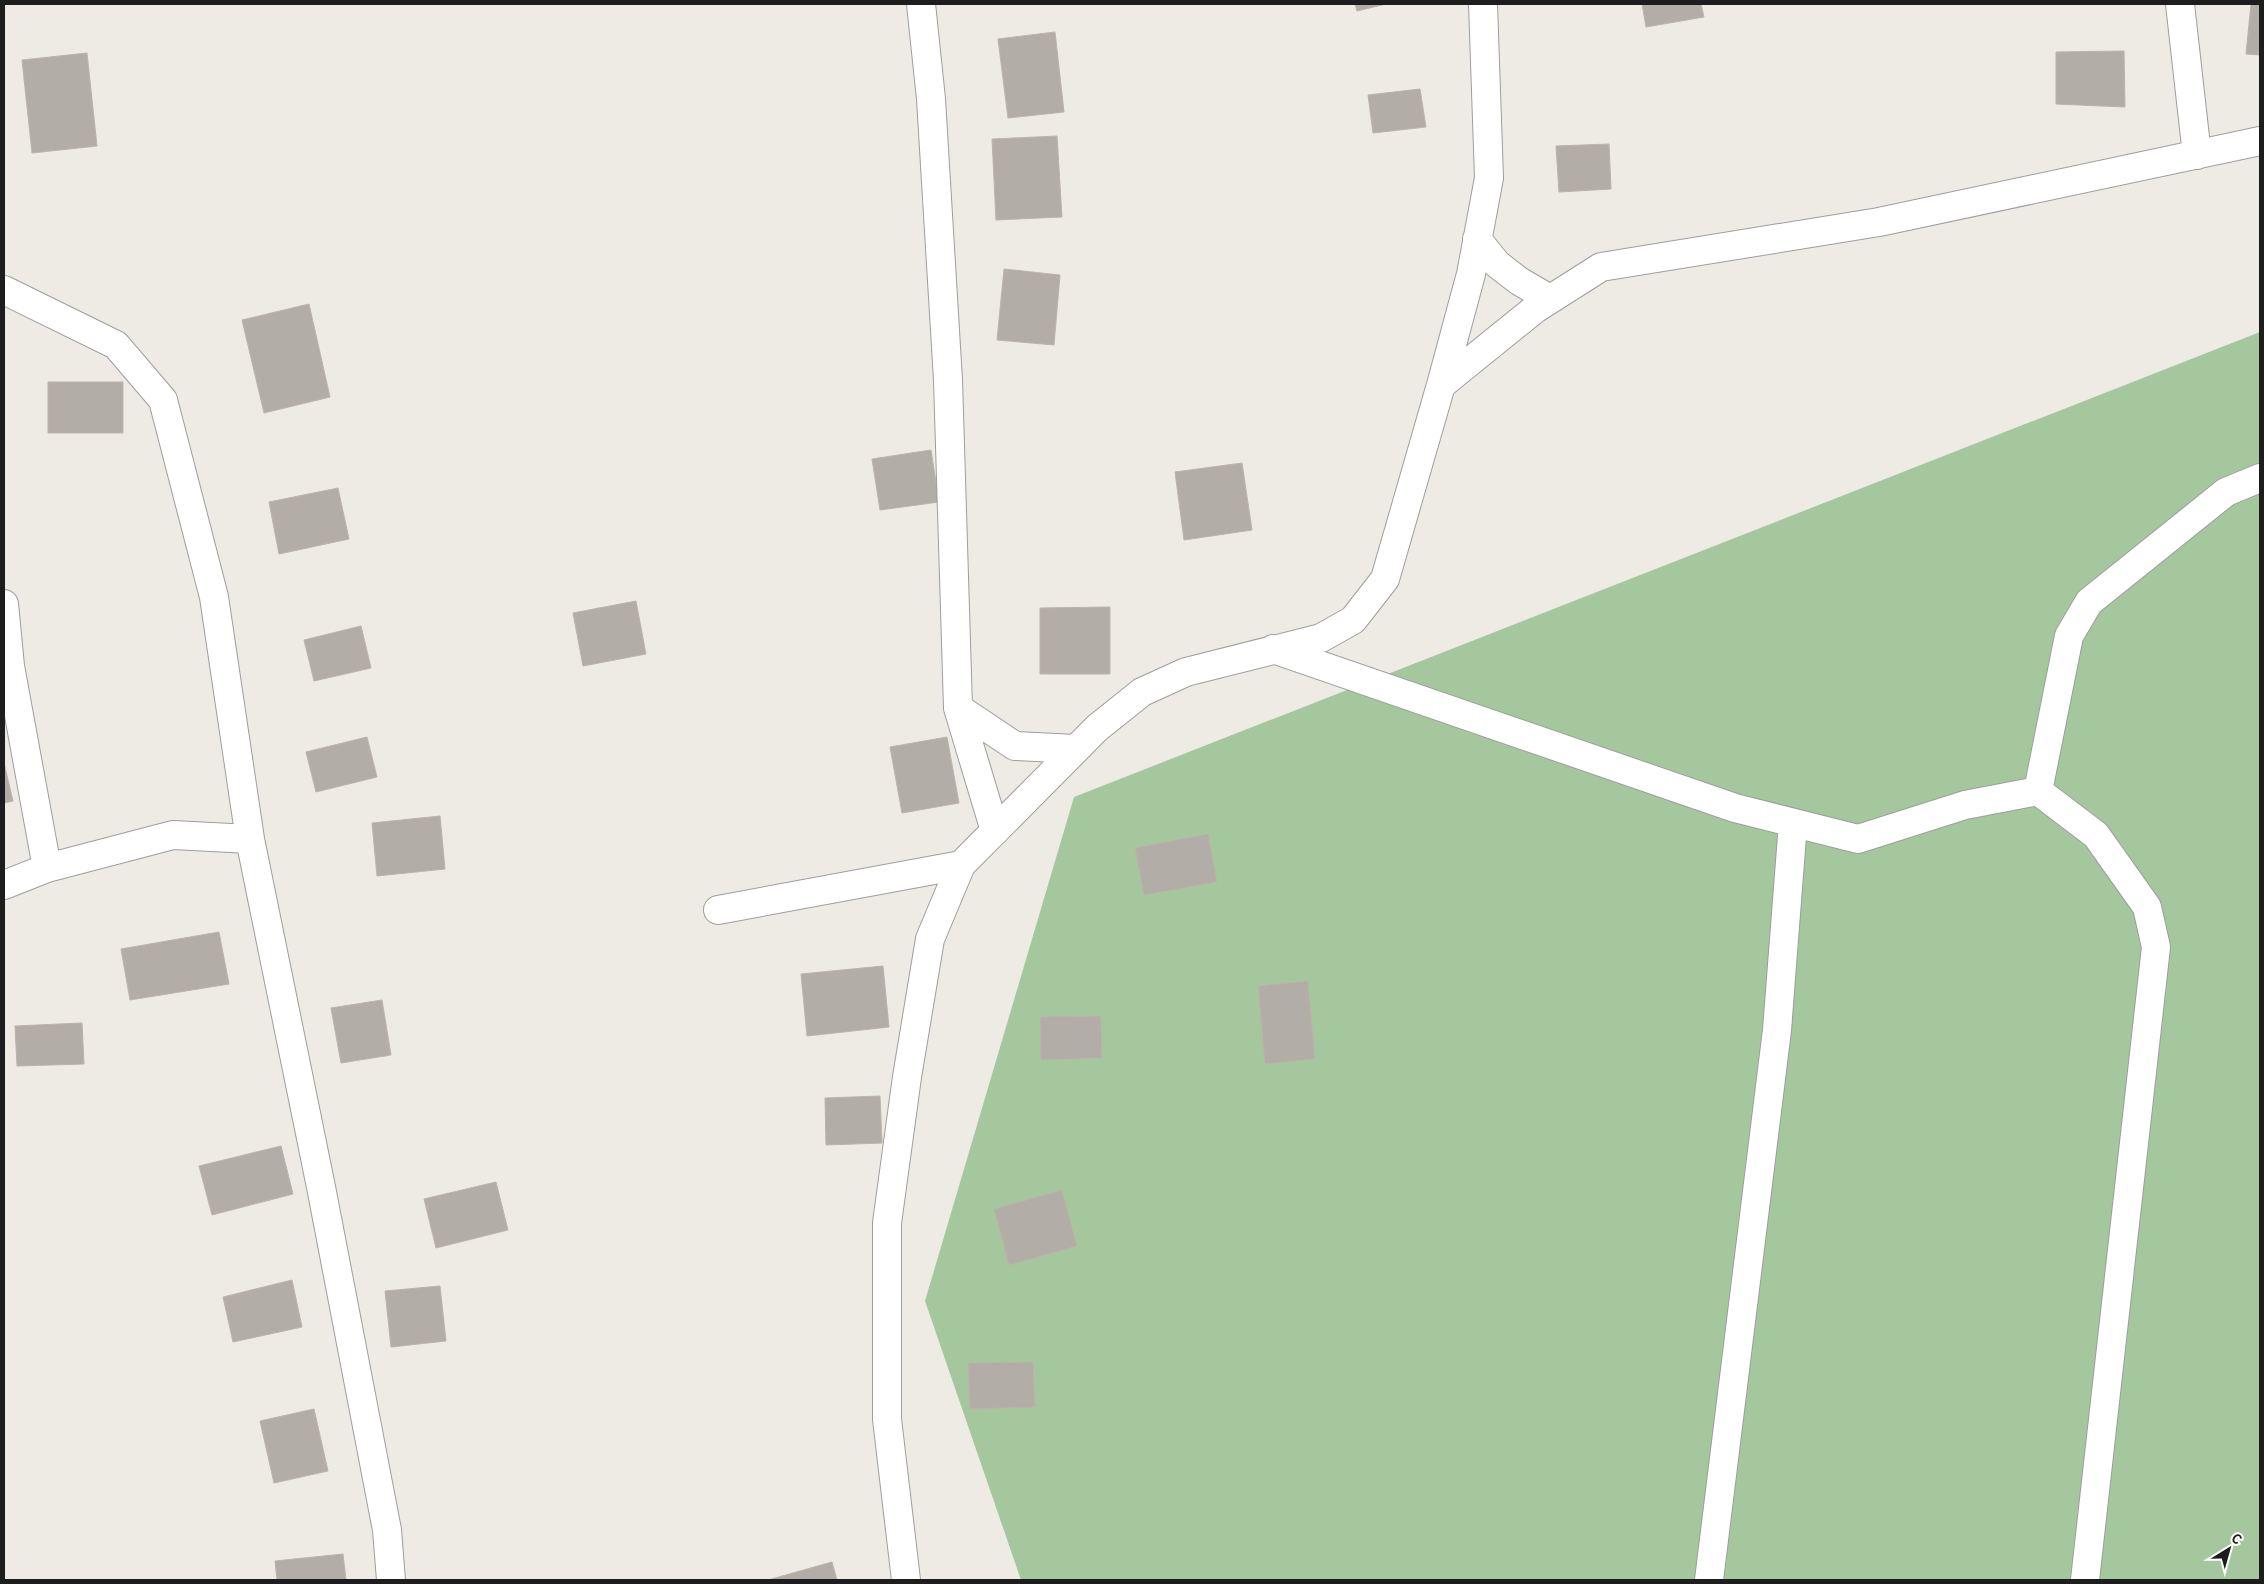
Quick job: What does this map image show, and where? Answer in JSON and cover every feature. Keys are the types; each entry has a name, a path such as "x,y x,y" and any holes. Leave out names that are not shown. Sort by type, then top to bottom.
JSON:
{"street":[{"path":"921,4 931,99 947,371 958,708 995,831"},
{"path":"906,1580 887,1419 887,1223 930,939 961,865 1097,728 1142,692 1186,672 1321,638 1353,620 1386,579 1471,274 1489,178 1483,4"},
{"path":"2180,4 2197,155"},
{"path":"1441,385 1550,299 1601,267 1879,222 2260,141"},
{"path":"1477,239 1497,264 1519,281 1550,299"},
{"path":"4,290 116,344 163,400 214,597 250,839 319,1178 387,1530 391,1580"},
{"path":"2038,791 2069,636 2089,602 2226,492 2260,478"},
{"path":"4,604 10,666 47,868"},
{"path":"1273,649 1735,808 1858,838 1965,805 2038,791 2096,835 2147,907 2156,947 2085,1580"},
{"path":"958,708 1015,746 1076,749"},
{"path":"1709,1580 1777,1030 1793,823"},
{"path":"4,885 47,868 173,834 250,839"},
{"path":"718,910 961,865"}],"green space":[{"path":"2260,332 2260,1580 1021,1580 925,1301 1074,797"}],"building":[{"path":"1355,4 1386,4 1357,11"},
{"path":"1642,4 1701,4 1704,17 1646,27"},
{"path":"2251,4 2260,4 2260,55 2246,54"},
{"path":"1055,32 1064,112 1008,118 998,39"},
{"path":"2124,51 2125,107 2056,104 2056,52"},
{"path":"87,53 97,146 32,153 22,60"},
{"path":"1420,89 1426,127 1373,133 1368,95"},
{"path":"1057,136 1062,217 996,220 992,139"},
{"path":"1609,144 1611,189 1559,192 1556,146"},
{"path":"1004,269 1060,275 1054,345 997,340"},
{"path":"309,304 330,397 264,413 242,320"},
{"path":"48,382 123,382 123,433 48,433"},
{"path":"931,450 939,502 880,510 872,459"},
{"path":"1242,463 1252,530 1184,540 1175,472"},
{"path":"338,488 349,539 279,554 269,502"},
{"path":"636,601 646,654 583,666 573,613"},
{"path":"1110,607 1110,674 1040,674 1040,608"},
{"path":"361,626 371,668 314,681 304,640"},
{"path":"367,737 377,777 316,792 306,752"},
{"path":"947,737 959,803 902,813 890,747"},
{"path":"4,763 13,801 4,803"},
{"path":"440,816 445,869 377,876 372,823"},
{"path":"1208,834 1217,882 1144,895 1135,848"},
{"path":"219,932 229,984 130,1000 121,949"},
{"path":"883,966 889,1027 807,1036 801,974"},
{"path":"1308,981 1315,1059 1265,1064 1258,986"},
{"path":"382,1000 391,1055 341,1063 331,1008"},
{"path":"1101,1016 1102,1058 1041,1060 1040,1017"},
{"path":"82,1023 84,1064 17,1066 15,1026"},
{"path":"880,1096 882,1143 826,1145 825,1098"},
{"path":"281,1146 293,1194 212,1215 199,1166"},
{"path":"496,1182 508,1230 436,1248 424,1199"},
{"path":"1062,1190 1077,1246 1009,1265 994,1209"},
{"path":"292,1280 302,1327 233,1342 223,1297"},
{"path":"440,1286 446,1341 391,1347 385,1291"},
{"path":"1033,1362 1035,1407 970,1409 968,1363"},
{"path":"314,1409 328,1471 274,1483 260,1421"},
{"path":"343,1554 346,1580 277,1580 275,1561"},
{"path":"832,1562 837,1580 768,1580"}]}
